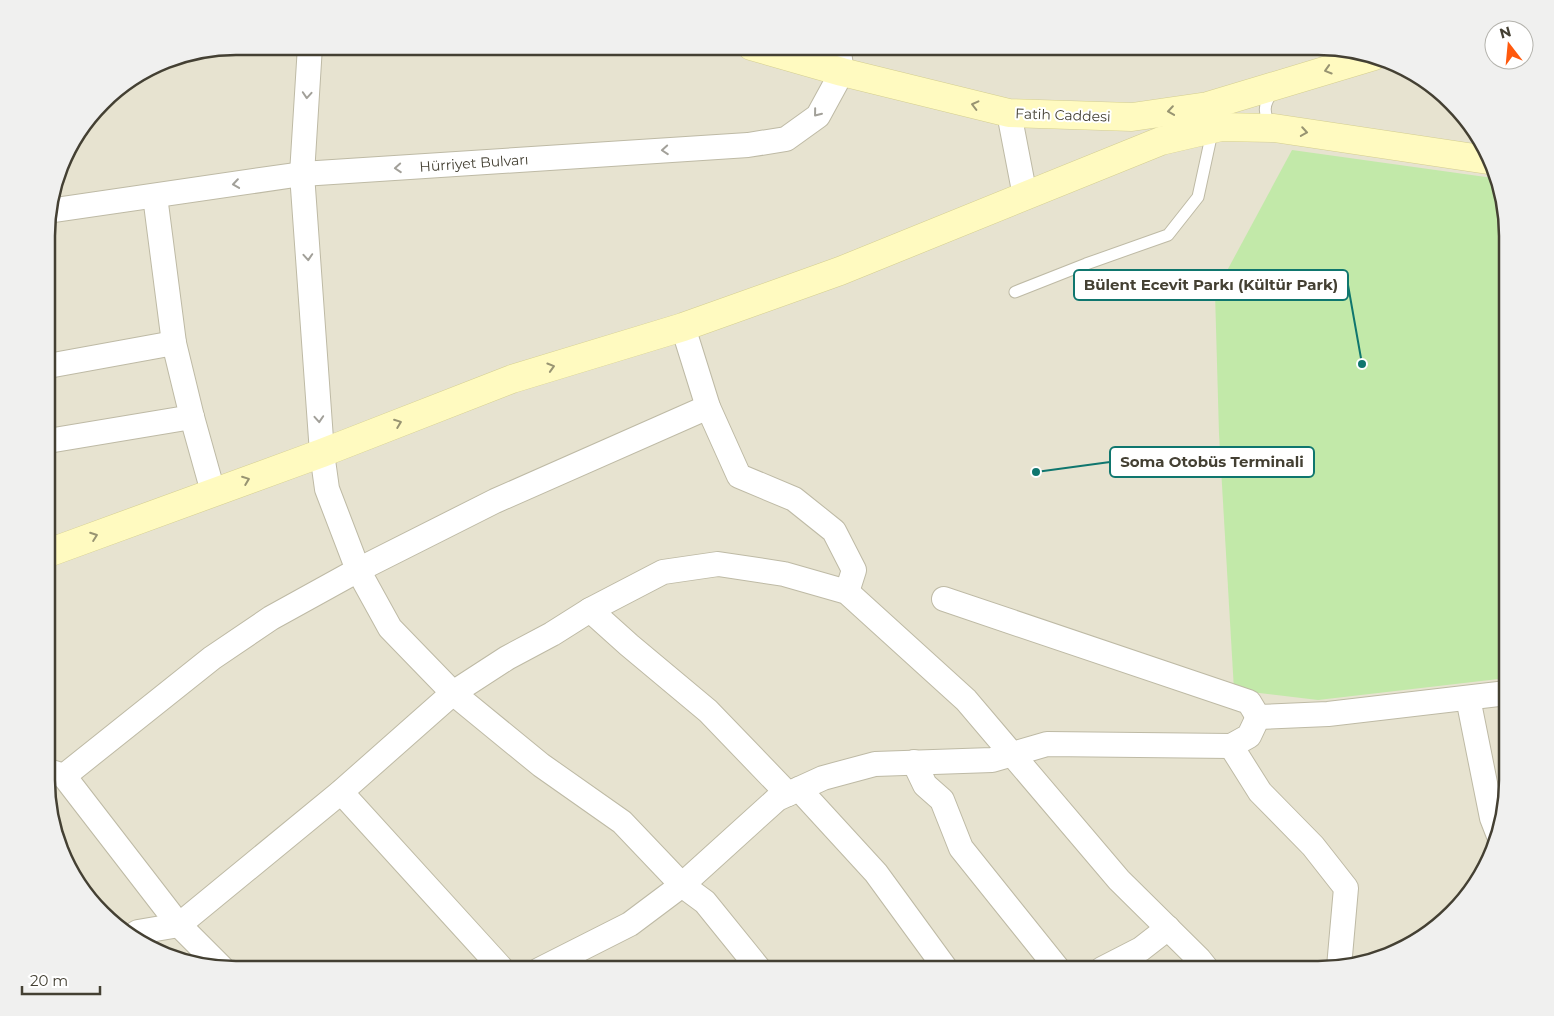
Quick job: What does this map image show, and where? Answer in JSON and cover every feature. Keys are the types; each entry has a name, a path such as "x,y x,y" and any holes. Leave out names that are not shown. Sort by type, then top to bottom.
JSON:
{"street":[{"path":"309,55 302,174 322,453 326,489 358,570 390,628 453,693 541,765 622,822 682,885 705,902 753,961"},
{"name":"Fatih Caddesi","path":"813,55 840,59 1009,113 1132,117 1208,106 1361,60"},
{"name":"Hürriyet Bulvarı","path":"57,210 302,174 748,145 786,139 818,116 840,59"},
{"path":"1009,113 1025,196"},
{"path":"55,550 322,453 512,379 683,327 840,271 1161,141 1221,127 1274,128 1481,159"},
{"path":"155,196 174,343 213,492"},
{"path":"683,327 708,407 739,476 794,499 834,531 854,570 847,592"},
{"path":"55,365 174,343"},
{"path":"214,959 179,925 56,773 212,658 271,618 358,570 495,501 708,407"},
{"path":"55,440 192,417"},
{"path":"139,932 179,925 341,792 453,693 507,658 552,634 590,610 664,572 718,564 784,574 847,592 966,700 1119,880 1201,961"},
{"path":"944,599 1249,702 1258,717"},
{"path":"590,610 708,711 876,873 940,961"},
{"path":"1258,717 1328,714 1499,694"},
{"path":"1468,698 1494,824"},
{"path":"557,961 630,924 682,885 777,799 823,778 875,764 992,760 1048,744 1231,746 1249,736 1258,717"},
{"path":"1231,746 1260,792 1312,846 1346,888 1340,959"},
{"path":"914,762 925,785 942,800 961,848 1051,961"},
{"path":"341,792 496,961"},
{"path":"1119,961 1141,949 1168,928"}],"lane":[{"path":"1274,128 1268,120 1266,99 1281,84"},
{"path":"1015,292 1168,235 1198,197 1211,137 1209,129"}],"shaded area":[{"path":"224,55 1330,55 1353,58 1387,69 1408,79 1428,92 1462,126 1475,146 1493,189 1499,224 1499,792 1496,815 1485,849 1475,870 1462,890 1428,924 1408,937 1365,955 1330,961 224,961 201,958 167,947 146,937 126,924 92,890 79,870 61,827 55,792 55,224 61,189 74,156 92,126 108,108 126,92 156,74 189,61"}],"green space":[{"path":"1292,150 1489,177 1496,201 1499,224 1499,679 1318,700 1234,690 1219,434 1215,293"}],"place":[{"name":"Bülent Ecevit Parkı (Kültür Park)","path":"1362,364"},
{"name":"Soma Otobüs Terminali","path":"1036,472"}]}
